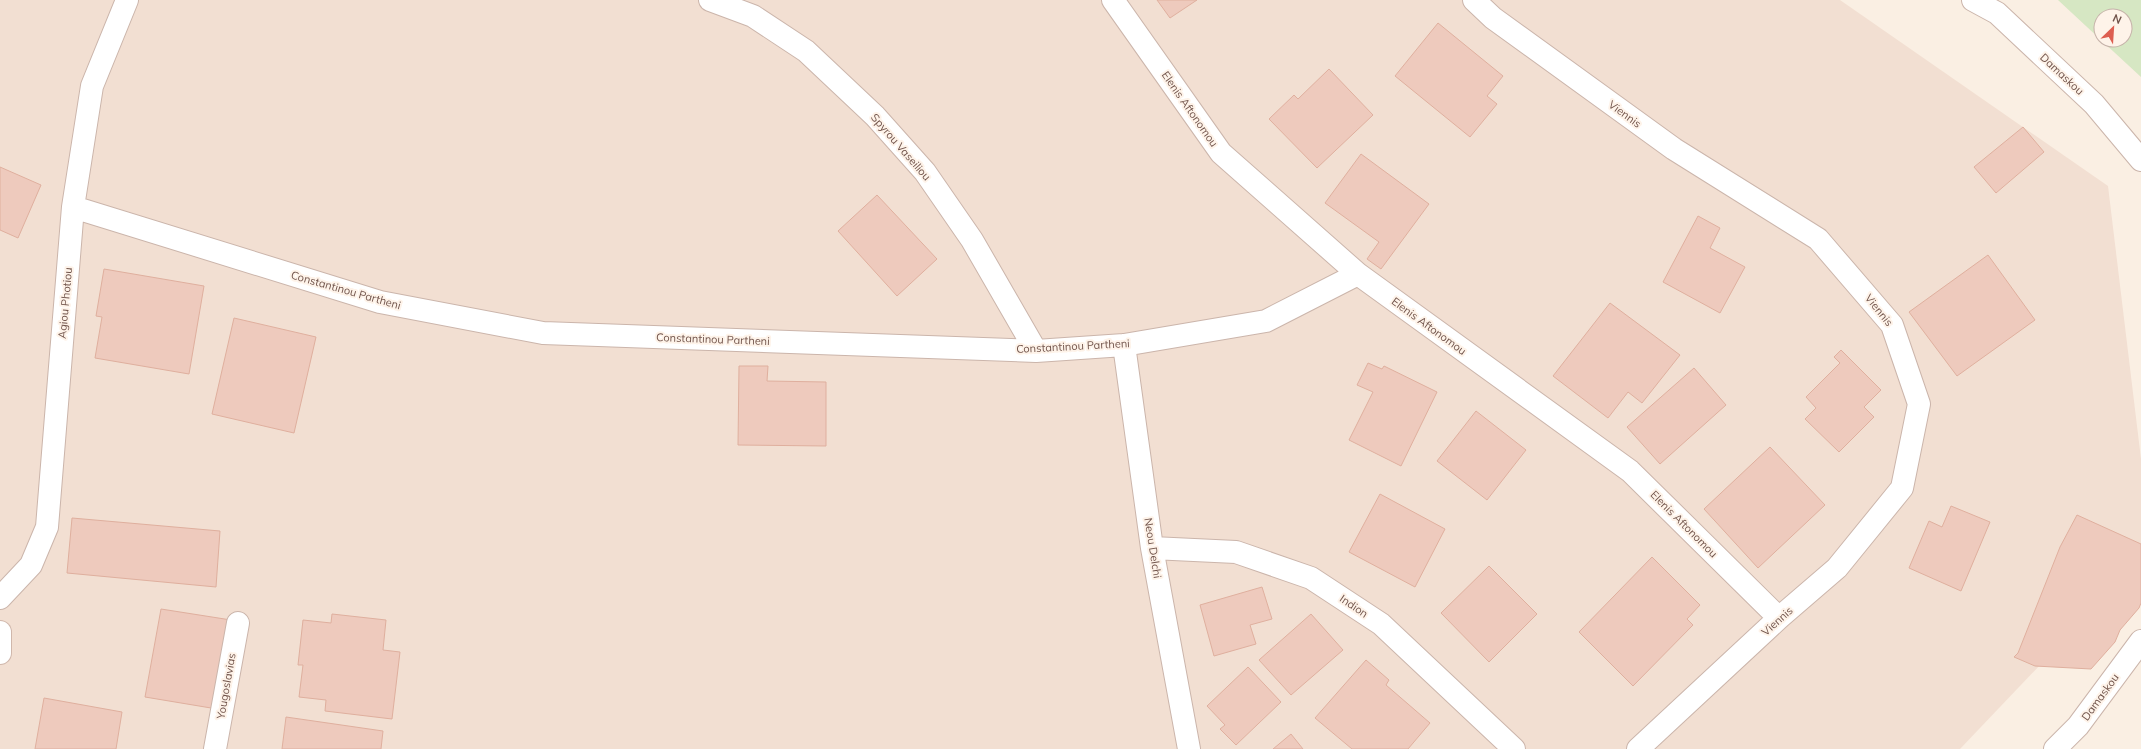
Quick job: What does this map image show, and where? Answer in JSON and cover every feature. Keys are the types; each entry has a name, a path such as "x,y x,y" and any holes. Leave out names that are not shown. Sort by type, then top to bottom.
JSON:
{"street":[{"name":"Agiou Photiou","path":"0,598 31,565 47,527 73,207 92,86 127,0"},
{"name":"Spyrou Vaseiliou","path":"710,0 753,16 806,51 875,116 924,172 972,240 1036,351"},
{"name":"Elenis Aftonomou","path":"1113,0 1221,152 1358,274 1630,471 1779,618"},
{"name":"Viennis","path":"1474,0 1493,18 1674,149 1818,239 1892,324 1918,404 1902,488 1837,568 1779,618 1638,749"},
{"name":"Damaskou","path":"1973,0 1997,13 2094,104 2141,160"},
{"name":"Constantinou Partheni","path":"73,207 380,302 543,332 1036,351 1124,345 1266,321 1358,274"},
{"name":"Neou Delchi","path":"1124,345 1152,548 1189,749"},
{"name":"Indion","path":"1152,548 1236,552 1311,578 1381,624 1514,749"},
{"name":"Yougoslavias","path":"215,749 238,623"},
{"path":"0,632 0,653"},
{"name":"Damaskou","path":"2055,749 2078,726 2141,641"}],"shaded area":[{"path":"0,0 1840,0 2108,186 2141,459 2141,559 1960,749 0,749"}],"green space":[{"path":"2058,0 2141,0 2141,77 2110,48 2133,48 2133,8 2093,8 2093,33"}],"building":[{"path":"1157,0 1197,0 1170,18"},
{"path":"1438,23 1503,76 1487,96 1497,104 1470,137 1395,76"},
{"path":"1329,69 1373,115 1317,168 1269,119 1294,95 1298,99"},
{"path":"2023,127 2044,152 1996,193 1974,167"},
{"path":"1361,154 1429,204 1381,269 1367,259 1379,242 1325,203"},
{"path":"0,167 41,185 18,238 0,230"},
{"path":"877,195 937,259 897,296 838,231"},
{"path":"1698,216 1720,228 1710,248 1745,267 1720,313 1663,282"},
{"path":"1988,255 2035,320 1957,376 1909,312"},
{"path":"104,269 204,286 189,374 95,358 102,317 96,316"},
{"path":"1610,303 1680,355 1642,403 1628,392 1608,418 1553,376"},
{"path":"234,318 316,337 294,433 212,414"},
{"path":"1841,350 1881,390 1864,407 1874,417 1839,452 1805,419 1816,408 1806,397 1840,363 1834,357"},
{"path":"1368,363 1382,369 1384,366 1437,392 1401,466 1349,440 1373,392 1357,385"},
{"path":"739,366 768,366 767,381 826,382 826,446 738,445"},
{"path":"1694,368 1726,405 1660,464 1627,427"},
{"path":"1476,411 1526,450 1487,500 1437,461"},
{"path":"1770,447 1825,505 1758,568 1704,509"},
{"path":"1380,494 1445,529 1415,587 1349,552"},
{"path":"1951,506 1990,522 1961,591 1909,568 1929,521 1942,527"},
{"path":"2077,515 2141,544 2141,603 2139,608 2120,630 2115,642 2091,669 2035,666 2014,657 2018,653 2060,547"},
{"path":"72,518 220,531 216,587 67,573"},
{"path":"1652,557 1700,605 1687,619 1693,625 1633,686 1579,632"},
{"path":"1489,566 1537,614 1489,662 1441,613"},
{"path":"1262,587 1272,619 1250,625 1256,644 1214,656 1200,605"},
{"path":"161,609 231,620 217,709 145,697"},
{"path":"332,614 386,620 383,650 400,652 392,719 325,711 326,700 299,697 303,665 298,665 303,620 331,623"},
{"path":"1311,614 1343,650 1291,695 1259,660"},
{"path":"1366,660 1389,680 1386,685 1430,723 1408,749 1352,749 1315,718"},
{"path":"1248,667 1281,702 1236,745 1220,729 1225,725 1207,706"},
{"path":"44,698 122,712 116,749 35,749"},
{"path":"286,717 383,731 381,749 282,749"},
{"path":"1291,734 1303,749 1273,749"}]}
